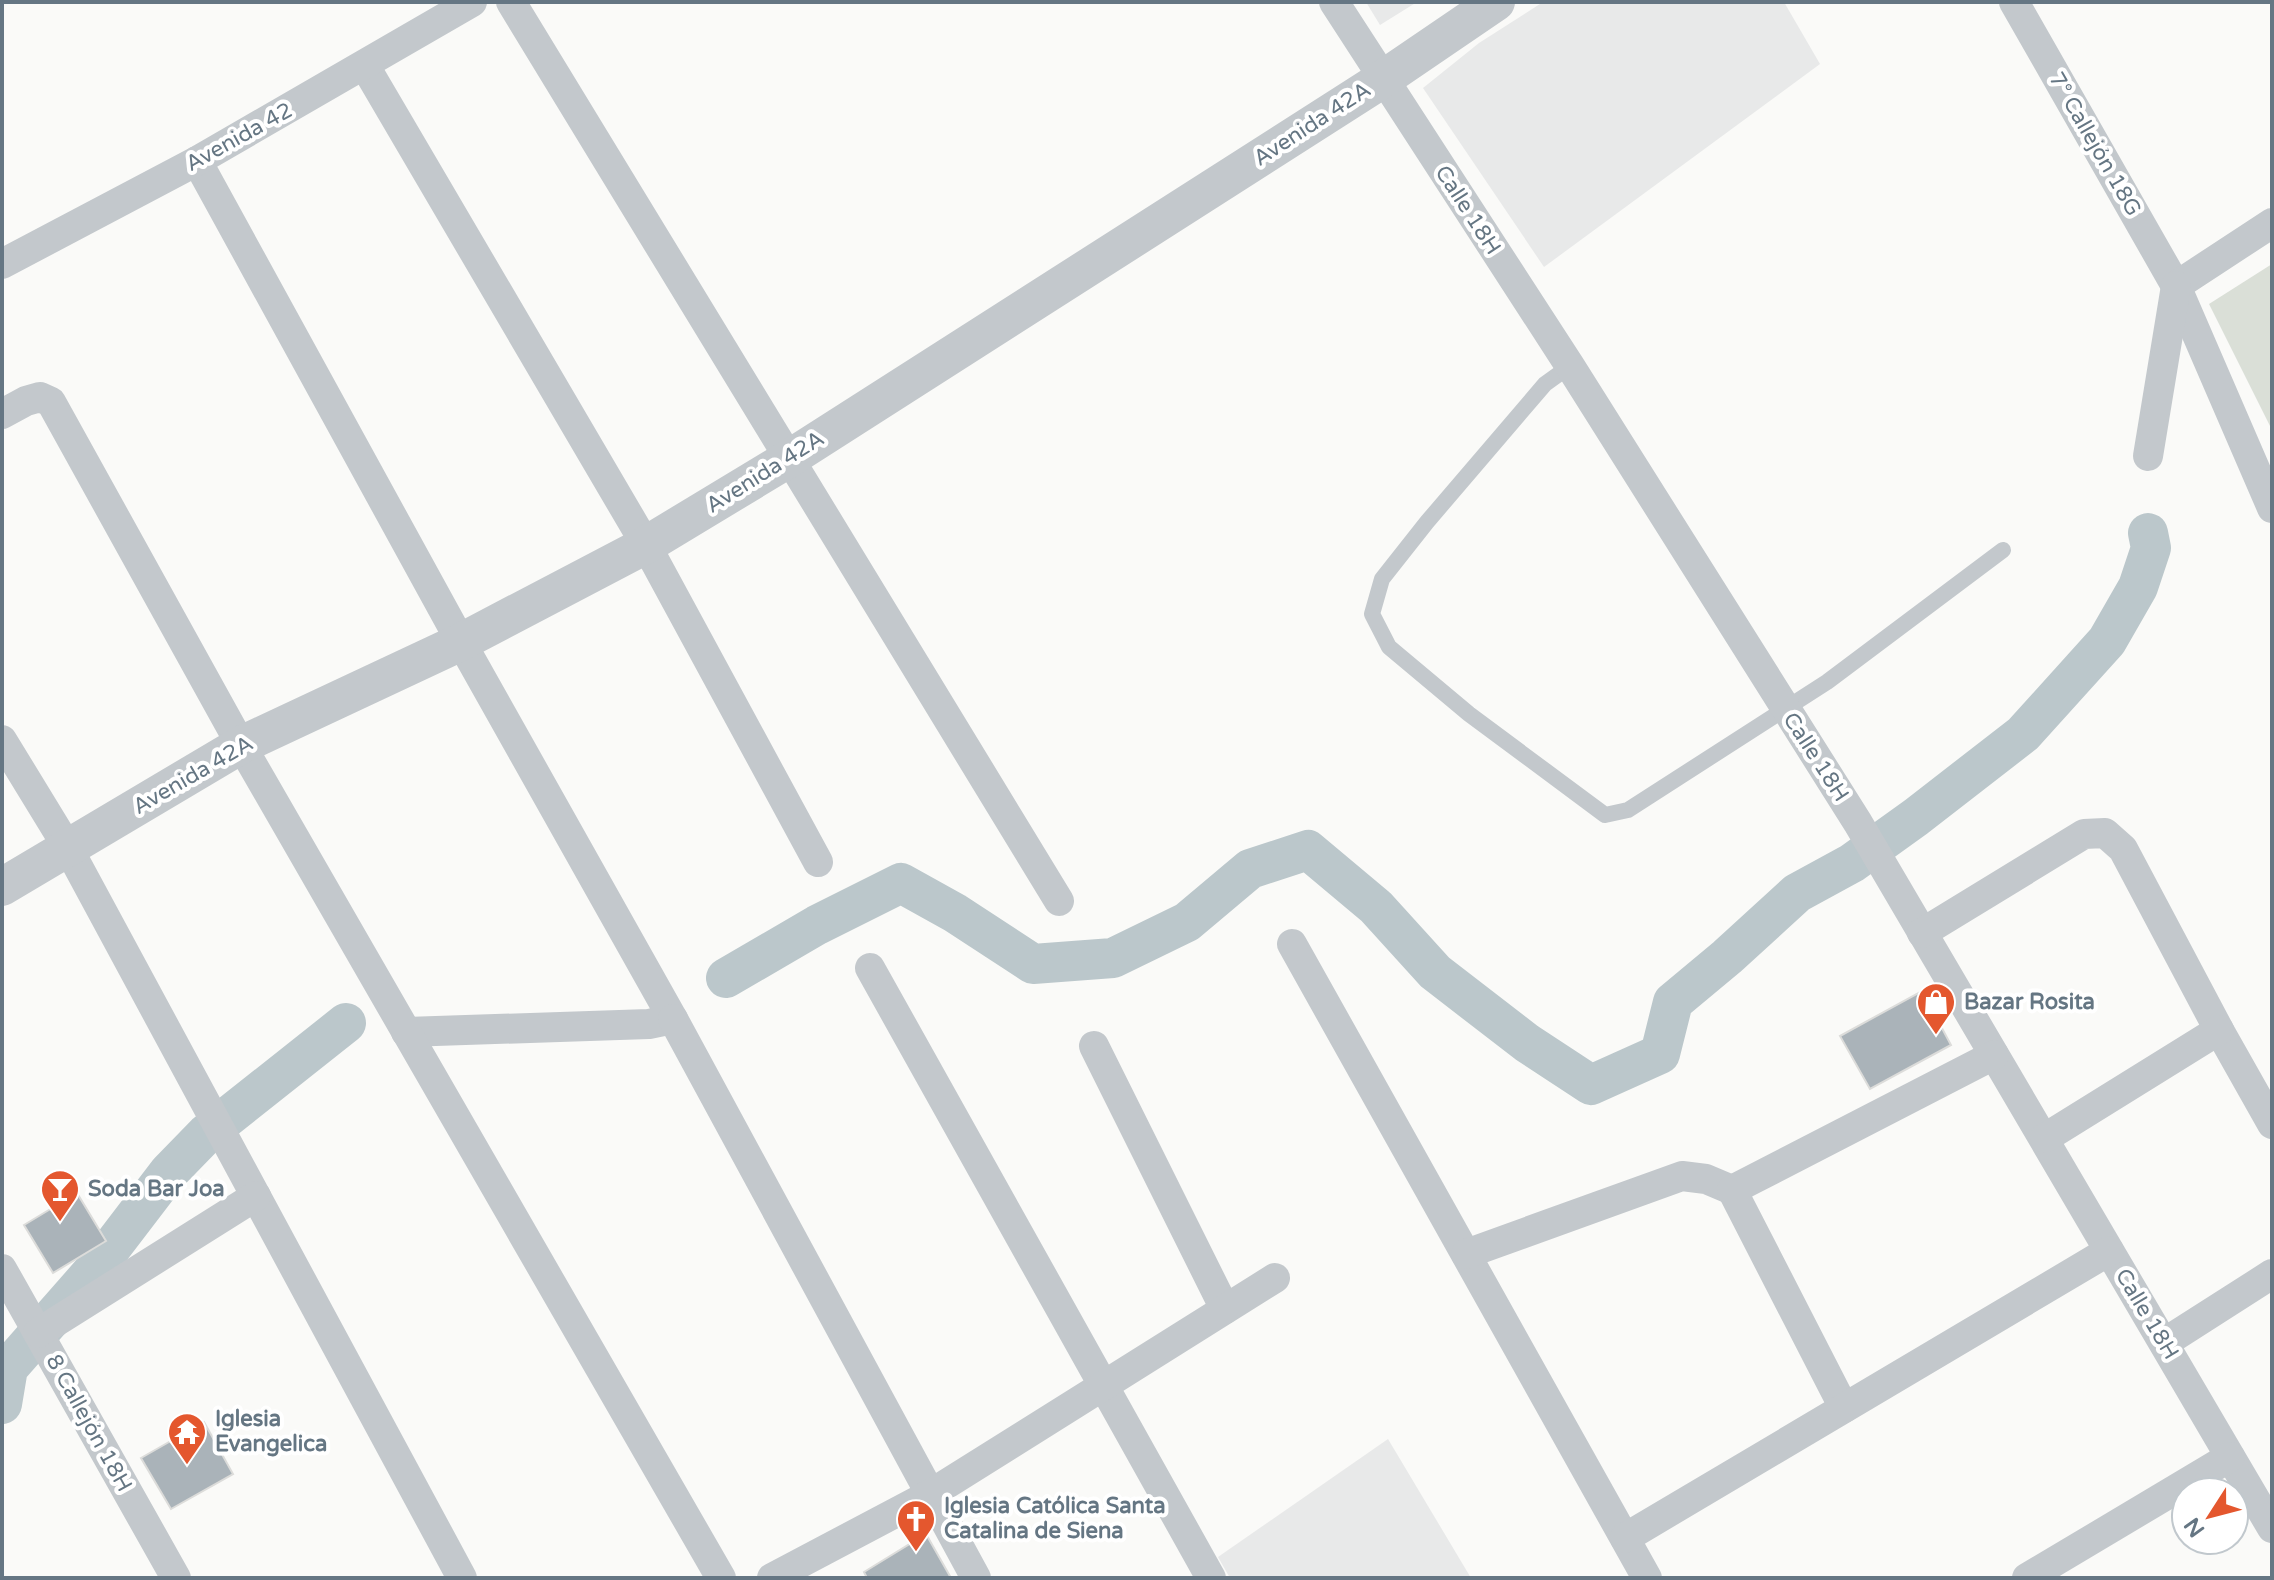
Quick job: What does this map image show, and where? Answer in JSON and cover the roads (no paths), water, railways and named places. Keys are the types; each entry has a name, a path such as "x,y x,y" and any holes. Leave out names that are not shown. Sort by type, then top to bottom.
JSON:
{"street":[{"name":"Avenida 42","path":"2,264 197,161 472,2"},
{"path":"511,2 1059,901"},
{"name":"Calle 18H","path":"1334,2 1570,366 1858,823 2272,1528"},
{"name":"Avenida 42A","path":"2,887 241,745 461,642 646,545 790,458 1383,79 1496,2"},
{"name":"7° Callejón 18G","path":"2017,3 2176,286"},
{"path":"365,66 646,545 818,862"},
{"path":"197,161 461,642 673,1019 976,1578"},
{"path":"2148,456 2176,286 2272,223"},
{"path":"2176,286 2272,508"},
{"path":"2,414 40,397 51,402 241,745 721,1578"},
{"path":"2,740 68,848 462,1578"},
{"path":"1922,933 2084,834 2105,833 2123,849 2272,1124"},
{"path":"1292,944 1647,1578"},
{"path":"870,968 1211,1578"},
{"path":"406,1032 649,1024 673,1019"},
{"path":"2045,1138 2219,1030"},
{"path":"1094,1046 1225,1309"},
{"path":"1732,1190 1994,1055"},
{"path":"1466,1254 1682,1176 1706,1179 1732,1190 1844,1408"},
{"path":"38,1333 256,1196"},
{"path":"1625,1538 2109,1251"},
{"name":"8 Callejón 18H","path":"2,1269 176,1578"},
{"path":"2164,1343 2272,1274"},
{"path":"772,1578 929,1495 1275,1278"},
{"path":"2027,1578 2230,1457"}],"lane":[{"path":"1570,366 1545,384 1382,579 1372,614 1389,647 1469,714 1605,815 1628,810 1827,682 2003,550"}],"waterway":[{"path":"726,978 817,925 901,883 955,913 1033,964 1113,958 1187,922 1250,869 1308,850 1376,907 1435,972 1527,1043 1591,1085 1660,1054 1673,1002 1797,893 1852,863 2023,734 2107,641 2138,587 2151,548 2148,533"},
{"path":"2,1404 8,1368 95,1269 169,1172 206,1134 346,1023"}],"place":[{"name":"Bazar Rosita","path":"1936,1036"},
{"name":"Soda Bar Joa","path":"60,1223"},
{"name":"Iglesia Evangelica","path":"187,1466"},
{"name":"Iglesia Católica Santa Catalina de Siena","path":"916,1553"}]}
